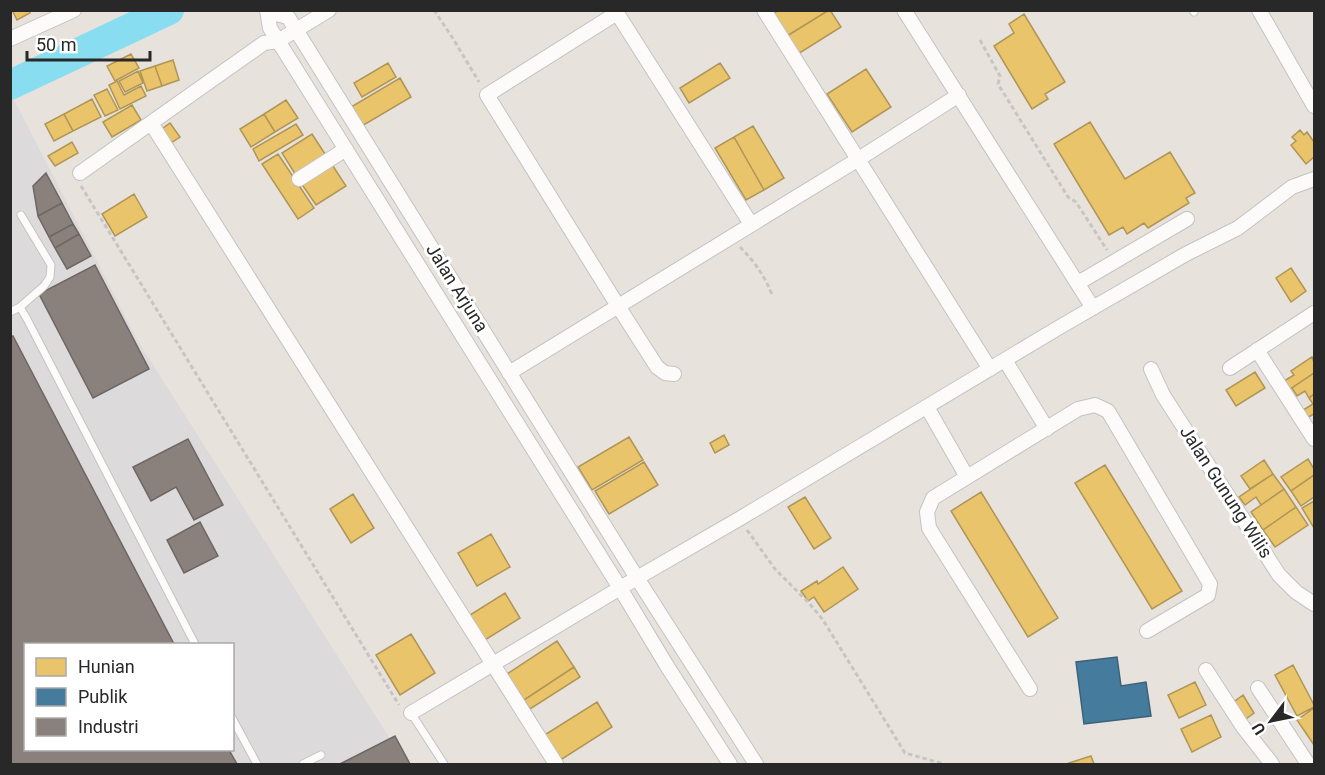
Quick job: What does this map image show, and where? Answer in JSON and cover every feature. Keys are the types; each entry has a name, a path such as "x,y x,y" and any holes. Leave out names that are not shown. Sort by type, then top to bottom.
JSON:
{"street":[{"path":"12,33 74,10"},
{"path":"80,173 271,42 329,10"},
{"path":"764,10 990,369"},
{"path":"904,10 1093,308"},
{"path":"1259,10 1314,106"},
{"path":"271,42 268,11 293,14"},
{"path":"674,374 665,373 657,367 487,95 617,13 751,224"},
{"path":"270,28 293,14"},
{"name":"Jalan Arjuna","path":"293,14 296,30 756,765"},
{"name":"Jalan Arjuna","path":"271,42 346,149 730,765"},
{"path":"509,373 959,95"},
{"path":"151,123 556,765"},
{"path":"298,179 346,149"},
{"path":"411,713 1093,308 1186,254 1238,228 1292,187 1314,179"},
{"path":"387,215 405,205"},
{"path":"1078,283 1187,219"},
{"path":"426,277 443,266"},
{"path":"1230,368 1314,313"},
{"path":"477,359 494,348"},
{"path":"1257,350 1314,439"},
{"path":"1005,360 1047,429"},
{"name":"Jalan Gunung Wilis","path":"1151,369 1163,395 1279,575 1296,592 1314,603"},
{"path":"1030,689 929,528 927,512 933,498 1078,409 1095,405 1108,411 1210,584 1208,595 1147,631"},
{"path":"927,407 967,477"},
{"path":"544,466 561,456"},
{"path":"667,666 686,653"},
{"path":"1206,670 1243,727 1272,765"},
{"path":"1258,688 1308,765"}],"lane":[{"path":"10,312 20,307 44,286 50,277 51,265 21,215"},
{"path":"20,307 194,643"},
{"path":"411,713 444,765"},
{"path":"234,722 257,765"},
{"path":"303,765 321,755"}],"path":[{"path":"434,10 487,95"},
{"path":"980,40 1000,76 998,84 1068,197 1076,202 1114,262"},
{"path":"80,173 77,181 403,712 411,713"},
{"path":"730,237 752,259 767,282 772,295"},
{"path":"739,519 775,568 823,620 906,753 944,765"}],"shaded area":[{"path":"10,92 138,341 406,764 11,764"}],"building: Hunian":[{"path":"12,10 29,10 30,13 17,20"},
{"path":"779,10 829,10 787,36 773,14"},
{"path":"829,10 841,27 798,54 787,36"},
{"path":"1024,14 1065,82 1045,94 1048,99 1032,109 994,46 1014,33 1009,24"},
{"path":"131,54 139,68 115,81 107,66"},
{"path":"173,60 179,80 162,86 155,66"},
{"path":"388,63 396,77 362,97 354,83"},
{"path":"720,63 730,78 689,103 680,88"},
{"path":"155,66 162,86 147,91 140,71"},
{"path":"866,69 891,107 852,132 827,94"},
{"path":"138,71 143,83 125,92 119,81"},
{"path":"400,78 411,97 362,126 351,107"},
{"path":"117,81 124,95 141,86 146,96 120,109 109,85"},
{"path":"107,89 118,110 105,116 94,95"},
{"path":"92,99 101,117 73,131 64,114"},
{"path":"286,100 298,118 275,132 264,114"},
{"path":"132,105 141,120 112,137 103,122"},
{"path":"64,114 73,131 54,141 45,124"},
{"path":"264,114 275,132 251,147 240,129"},
{"path":"1090,122 1125,179 1170,152 1195,193 1186,198 1189,203 1148,228 1144,223 1127,234 1123,227 1109,235 1054,144"},
{"path":"170,123 180,137 168,145 159,131"},
{"path":"296,124 303,135 259,161 253,149"},
{"path":"753,126 784,178 764,190 734,137"},
{"path":"1300,130 1304,135 1307,132 1314,142 1314,157 1306,164 1291,145 1296,141 1292,137"},
{"path":"312,134 327,157 297,177 282,153"},
{"path":"734,137 764,190 746,200 715,148"},
{"path":"72,142 78,153 55,166 48,156"},
{"path":"278,154 314,208 298,219 262,164"},
{"path":"331,163 346,186 316,205 301,183"},
{"path":"134,194 147,217 115,236 102,214"},
{"path":"1291,268 1306,291 1291,302 1276,278"},
{"path":"1312,357 1314,373 1290,389 1284,381 1294,375 1291,371"},
{"path":"1255,372 1265,388 1236,406 1226,390"},
{"path":"1314,373 1314,394 1309,398 1305,391 1297,396 1292,388"},
{"path":"1314,394 1314,414 1305,419 1300,412 1313,404 1309,398"},
{"path":"724,435 729,445 715,453 710,443"},
{"path":"629,437 643,460 592,490 578,467"},
{"path":"1308,459 1314,469 1314,475 1291,491 1281,477"},
{"path":"1264,460 1273,474 1250,489 1241,476"},
{"path":"644,462 658,485 609,514 595,491"},
{"path":"1105,465 1182,591 1152,609 1075,483"},
{"path":"1273,474 1284,489 1261,505 1256,497 1245,505 1239,497"},
{"path":"1314,475 1314,497 1301,506 1291,491"},
{"path":"1284,489 1296,507 1263,530 1251,512"},
{"path":"981,492 1058,618 1028,637 951,511"},
{"path":"353,494 374,528 351,543 330,509"},
{"path":"805,497 831,538 814,549 788,507"},
{"path":"1314,501 1314,528 1302,508"},
{"path":"1296,507 1308,525 1275,547 1263,530"},
{"path":"491,534 510,567 477,586 458,553"},
{"path":"843,567 858,589 824,612 814,597 808,601 801,591 817,581 818,584"},
{"path":"505,593 520,618 485,640 470,615"},
{"path":"411,634 435,673 400,695 376,655"},
{"path":"557,641 574,667 524,700 507,674"},
{"path":"1293,665 1314,705 1297,716 1275,675"},
{"path":"574,667 580,677 530,709 524,700"},
{"path":"1195,682 1206,705 1179,718 1168,695"},
{"path":"1243,695 1254,713 1243,721 1231,704"},
{"path":"597,702 612,727 559,761 543,736"},
{"path":"1314,708 1314,745 1297,720"},
{"path":"1211,715 1221,737 1192,752 1181,729"},
{"path":"1091,756 1094,764 1066,764"}],"building: Publik":[{"path":"1117,657 1121,686 1146,682 1151,716 1084,724 1076,662"}],"building: Industri":[{"path":"46,173 62,203 38,216 33,186"},
{"path":"62,203 73,224 49,237 38,216"},
{"path":"73,224 79,234 55,248 49,237"},
{"path":"79,234 91,256 67,269 55,248"},
{"path":"95,265 149,369 93,398 39,294"},
{"path":"13,336 173,643 24,643 24,751 230,751 237,764 10,764 10,337"},
{"path":"188,439 223,505 194,520 176,487 151,501 133,467"},
{"path":"200,522 218,556 184,573 167,540"},
{"path":"395,736 410,764 340,764"}],"waterway":[{"path":"10,85 169,10"}]}
